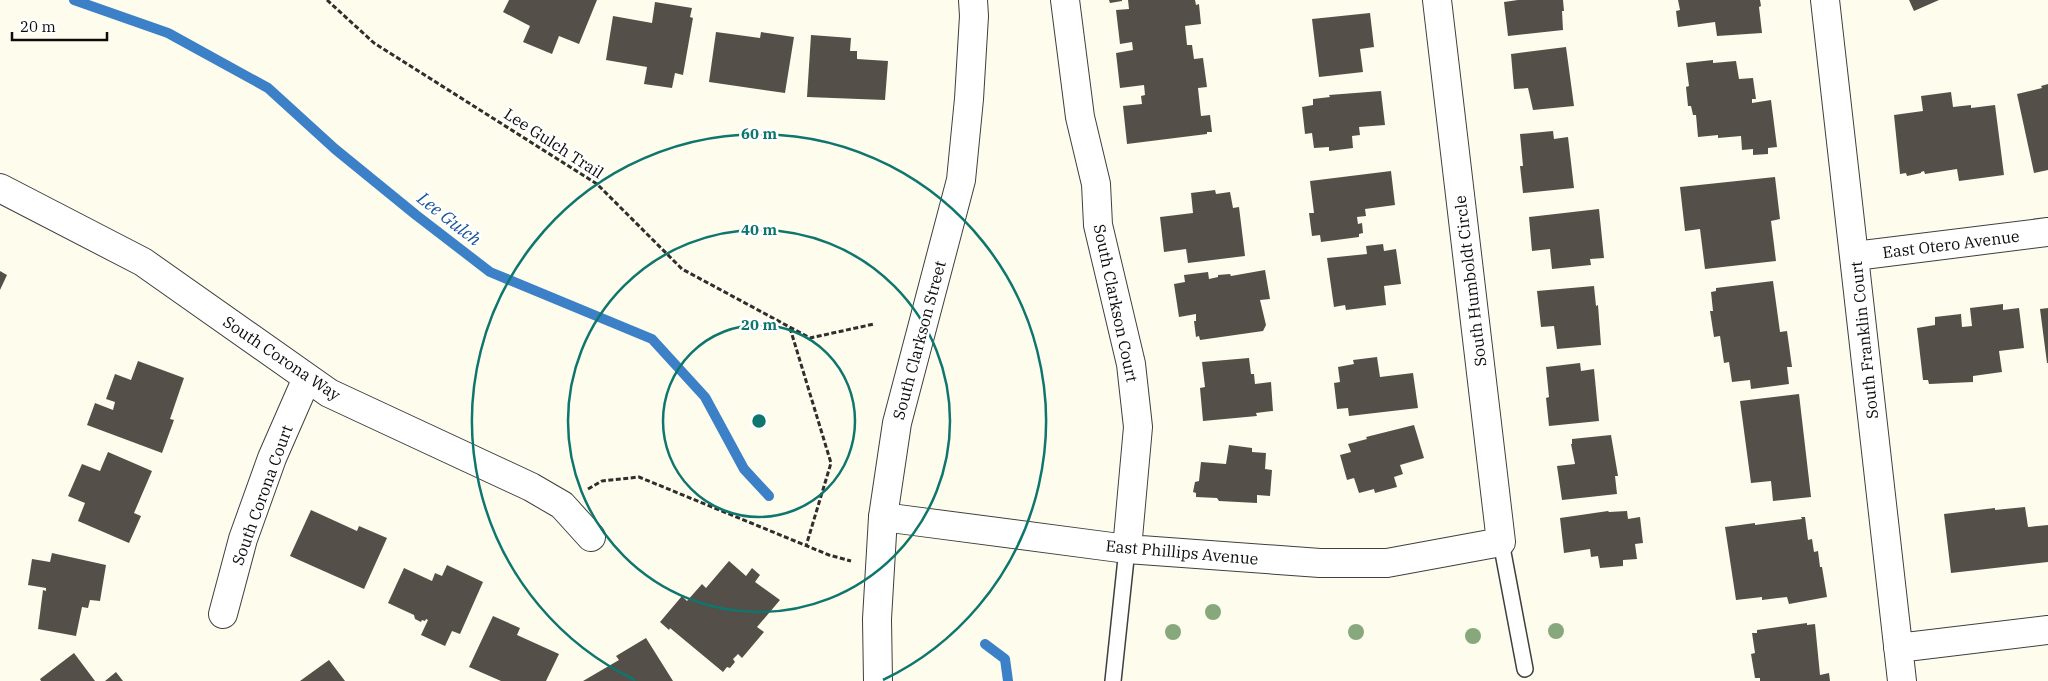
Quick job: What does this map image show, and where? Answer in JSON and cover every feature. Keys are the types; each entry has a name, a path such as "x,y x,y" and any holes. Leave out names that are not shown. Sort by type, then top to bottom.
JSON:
{"street":[{"name":"South Clarkson Street","path":"878,681 877,619 883,517 897,423 961,180 970,99 973,0"},
{"name":"South Clarkson Court","path":"1065,0 1080,117 1096,184 1098,225 1131,364 1138,426 1127,549"},
{"name":"South Humboldt Circle","path":"1437,0 1491,544"},
{"name":"South Franklin Court","path":"1825,0 1902,681"},
{"name":"South Corona Way","path":"0,188 142,262 329,393 531,487 562,505 591,537"},
{"name":"East Otero Avenue","path":"1855,256 2048,232"},
{"name":"South Corona Court","path":"223,614 243,538 265,476 307,378"},
{"name":"East Phillips Avenue","path":"883,517 1127,549 1320,563 1387,563 1491,544"},
{"path":"1898,648 2048,630"}],"lane":[{"path":"1491,544 1525,669"},
{"path":"1113,681 1127,549"}],"path":[{"name":"Lee Gulch Trail","path":"327,0 374,43 597,184 682,269 810,338 874,324"},
{"path":"789,327 831,463 806,546"},
{"path":"562,505 602,481 639,476 828,555 879,568"}],"building":[{"path":"509,0 597,0 579,44 559,36 552,54 523,42 530,26 503,12"},
{"path":"1109,0 1122,0 1122,1 1110,3"},
{"path":"1128,0 1195,0 1196,5 1199,4 1201,24 1185,26 1187,45 1192,45 1194,59 1203,58 1207,87 1198,88 1201,116 1210,115 1212,132 1127,144 1123,106 1142,104 1141,96 1145,95 1144,85 1120,88 1116,53 1133,50 1132,42 1120,44 1116,10 1129,9"},
{"path":"1518,0 1563,0 1563,30 1508,36 1504,2"},
{"path":"1678,0 1760,0 1762,33 1717,36 1715,22 1678,27 1676,11 1680,10"},
{"path":"1909,0 1939,0 1914,11"},
{"path":"655,2 692,8 690,17 693,18 683,75 675,73 672,88 644,84 647,67 606,60 613,16 652,23"},
{"path":"1370,13 1374,47 1360,49 1363,72 1319,77 1312,19"},
{"path":"716,32 760,38 761,32 794,37 785,93 709,82"},
{"path":"811,35 851,38 850,51 857,51 857,59 888,61 885,100 807,97"},
{"path":"1566,47 1574,106 1533,110 1528,88 1514,89 1511,54"},
{"path":"1713,60 1713,63 1736,61 1739,79 1753,78 1756,99 1752,99 1752,103 1771,100 1777,147 1768,148 1768,154 1753,155 1753,149 1742,150 1741,136 1718,138 1718,135 1698,137 1696,115 1693,115 1691,106 1688,106 1686,87 1689,86 1686,63"},
{"path":"2048,84 2048,170 2034,173 2017,94 2042,88 2041,86"},
{"path":"1381,91 1385,125 1359,127 1360,135 1352,136 1353,148 1329,151 1329,147 1314,148 1312,133 1305,134 1302,107 1313,105 1313,99 1330,97 1329,95"},
{"path":"1951,92 1953,107 1971,105 1971,108 1995,105 2004,175 1959,181 1957,169 1925,174 1924,171 1907,176 1906,173 1900,174 1894,115 1923,111 1921,96"},
{"path":"1553,131 1554,139 1568,137 1574,188 1523,193 1520,166 1523,166 1520,134"},
{"path":"1391,171 1395,205 1365,209 1366,216 1357,217 1358,224 1362,223 1363,233 1359,234 1359,237 1321,242 1320,235 1312,236 1309,213 1314,213 1310,181"},
{"path":"1775,177 1780,219 1771,221 1776,261 1705,269 1700,229 1685,231 1680,187"},
{"path":"1215,190 1216,194 1230,192 1233,208 1239,207 1245,256 1188,263 1186,249 1164,252 1160,217 1193,213 1191,193"},
{"path":"1599,209 1604,258 1590,259 1591,265 1552,269 1550,249 1532,251 1529,217"},
{"path":"1383,244 1384,251 1396,249 1401,284 1384,286 1386,305 1346,310 1345,305 1334,307 1327,258 1367,254 1366,246"},
{"path":"1265,270 1270,299 1260,300 1266,325 1263,331 1200,340 1199,336 1196,337 1194,321 1196,321 1196,314 1179,317 1174,284 1185,282 1184,275 1208,272 1209,279 1218,277 1218,275 1230,274 1231,276"},
{"path":"0,271 7,275 0,290"},
{"path":"1773,281 1780,332 1787,331 1792,367 1787,367 1789,384 1751,389 1750,380 1732,382 1729,362 1724,363 1720,336 1714,337 1710,311 1713,311 1711,292 1716,291 1716,288"},
{"path":"1594,286 1596,306 1598,305 1601,345 1557,349 1554,326 1541,327 1537,291"},
{"path":"2003,304 2003,310 2019,308 2024,348 1999,351 2002,372 1973,376 1973,382 1929,384 1928,380 1923,380 1917,328 1935,325 1935,317 1961,314 1962,327 1972,326 1970,308"},
{"path":"2048,308 2048,363 2047,363 2040,309"},
{"path":"1377,357 1380,377 1413,373 1418,408 1349,416 1348,408 1337,409 1334,383 1340,382 1338,367 1354,364 1353,360"},
{"path":"1249,358 1251,374 1254,374 1255,384 1271,382 1273,411 1256,413 1257,416 1203,421 1200,388 1205,387 1202,362"},
{"path":"138,361 184,378 170,419 174,420 162,453 87,425 95,403 113,410 115,402 106,399 115,374 131,380"},
{"path":"1580,363 1581,371 1594,369 1599,421 1549,426 1546,398 1549,397 1546,367"},
{"path":"1799,394 1811,497 1773,501 1771,481 1751,483 1740,401"},
{"path":"1414,425 1424,458 1400,465 1403,474 1394,477 1397,487 1375,493 1374,489 1359,493 1354,478 1347,480 1340,455 1351,452 1348,444 1367,439 1366,437"},
{"path":"1611,435 1618,476 1615,476 1617,494 1562,500 1557,466 1575,464 1571,444 1572,439"},
{"path":"1229,445 1252,448 1252,452 1266,453 1265,469 1272,470 1270,496 1257,495 1257,503 1219,501 1217,498 1196,497 1196,493 1193,492 1195,482 1199,481 1201,462 1226,464"},
{"path":"108,452 152,471 134,513 141,516 129,543 78,521 85,503 68,496 82,464 100,471"},
{"path":"2025,507 2028,527 2048,525 2048,562 1951,573 1944,514 1995,508 1995,510"},
{"path":"311,510 357,531 359,526 387,538 364,589 290,556"},
{"path":"1608,511 1627,511 1628,519 1640,517 1643,543 1635,544 1637,559 1623,560 1623,566 1600,568 1598,556 1591,557 1590,549 1564,553 1560,518"},
{"path":"1801,517 1805,517 1808,540 1812,539 1814,552 1818,551 1827,597 1789,604 1787,597 1762,600 1762,597 1736,600 1725,527 1802,519"},
{"path":"52,553 106,565 100,601 90,600 88,608 82,607 76,636 38,629 43,590 46,591 46,588 28,585 32,559 50,562"},
{"path":"729,561 746,576 752,568 760,575 755,582 780,600 757,627 764,632 742,658 738,654 733,659 735,662 730,668 727,667 723,672 670,628 669,630 660,622 682,596 687,601 702,584 706,588"},
{"path":"447,565 483,582 460,634 452,631 445,646 421,635 428,620 422,620 421,622 415,619 414,615 388,603 404,568 432,581 435,573 442,576"},
{"path":"493,616 520,628 517,635 559,654 546,681 501,681 469,667"},
{"path":"1807,623 1807,625 1815,624 1820,675 1829,673 1830,681 1760,681 1760,678 1755,678 1751,654 1755,653 1752,633 1757,633 1757,630"},
{"path":"646,638 673,681 583,681 619,660 616,656"},
{"path":"74,653 95,681 41,681 40,679"},
{"path":"329,660 345,681 300,681"},
{"path":"116,672 123,681 105,681"}],"waterway":[{"name":"Lee Gulch","path":"74,0 168,33 268,88 335,149 490,272 652,339 705,397 744,469 769,496"},
{"name":"Lee Gulch","path":"985,644 1005,659 1008,681"}]}
